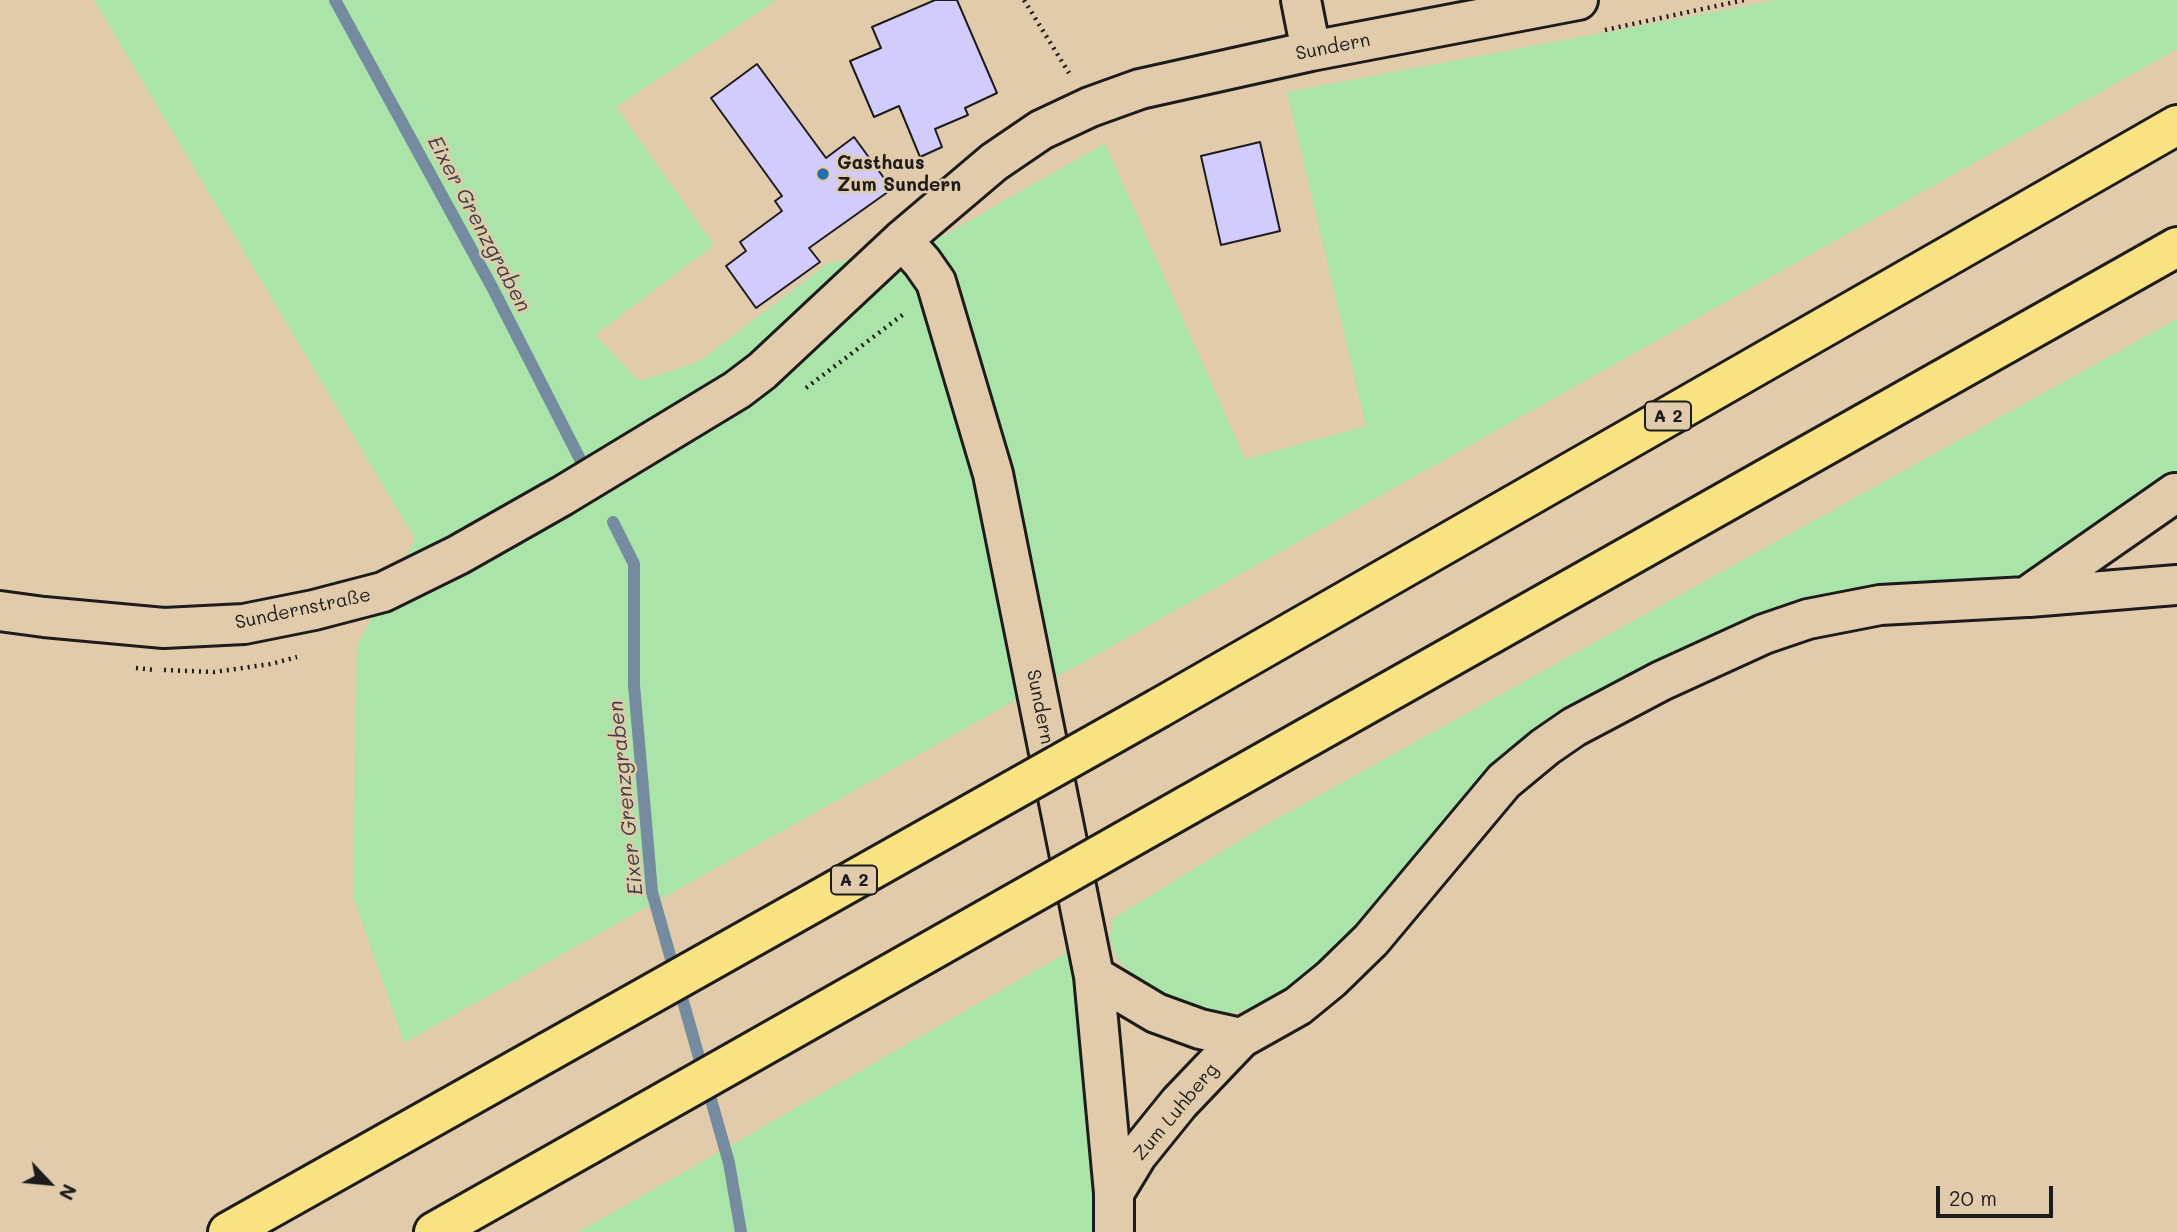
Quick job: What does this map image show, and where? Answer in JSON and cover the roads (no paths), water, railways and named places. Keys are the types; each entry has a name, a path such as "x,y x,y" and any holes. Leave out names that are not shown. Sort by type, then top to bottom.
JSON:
{"highway":[{"name":"A 2","path":"228,1232 1159,708 2177,125"},
{"path":"435,1232 2177,247"}],"street":[{"path":"1301,0 1311,51"},
{"name":"Sundern","path":"615,464 762,372 902,240 994,162 1041,130 1090,107 1140,89 1311,51 1588,16"},
{"name":"Sundern","path":"902,240 936,282 993,474 1094,976 1114,1193"},
{"name":"Sundernstraße","path":"0,611 164,628 244,624 314,610 383,592 458,555 615,464"},
{"path":"2026,597 2177,495"},
{"name":"Zum Luhberg","path":"1114,1193 1137,1155 1171,1113 1241,1038 1298,1006 1331,979 1371,940 1504,781 1545,747 1617,702 1763,634 1844,610 1880,605 2177,585"},
{"path":"1094,976 1156,1013 1200,1029 1241,1038"},
{"path":"1114,1193 1114,1232"}],"waterway":[{"name":"Eixer Grenzgraben","path":"335,0 492,287 585,469"},
{"name":"Eixer Grenzgraben","path":"613,522 634,564 634,685 652,892 729,1163 741,1232"}],"place":[{"name":"Gasthaus Zum Sundern","path":"823,174"}]}
